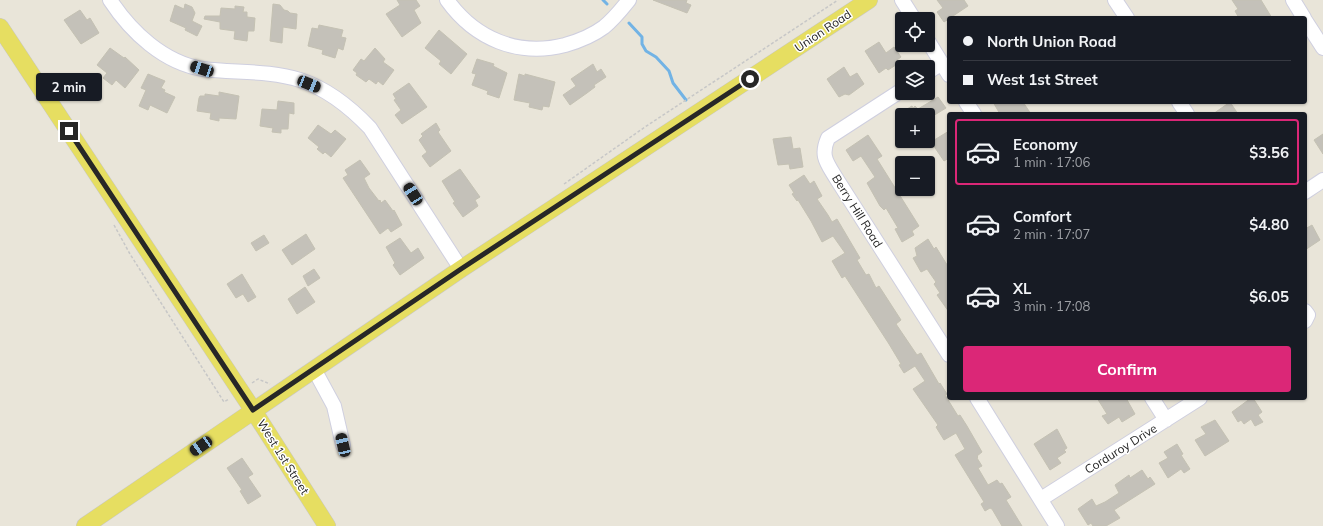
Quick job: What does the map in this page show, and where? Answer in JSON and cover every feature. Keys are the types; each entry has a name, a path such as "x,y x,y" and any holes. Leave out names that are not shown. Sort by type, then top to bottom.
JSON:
{"main road":[{"name":"Union Road","path":"85,526 461,269 869,0"},
{"name":"West 1st Street","path":"0,27 253,410 327,526"}],"street":[{"path":"110,0 134,31 152,47 168,56 202,69 279,76 300,80 336,98 354,110 370,128 461,269"},
{"path":"447,0 456,12 487,36 518,48 537,50 552,48 588,37 608,23 629,0"},
{"path":"902,0 910,12"},
{"path":"1115,0 1126,16"},
{"path":"1293,0 1302,16"},
{"path":"1307,23 1321,41"},
{"path":"935,52 945,69 935,71"},
{"name":"Berry Hill Road","path":"895,95 828,138 824,148 826,160 947,352"},
{"path":"1307,191 1323,180"},
{"path":"314,369 334,406 343,445"},
{"path":"977,400 1057,526"},
{"path":"1153,400 1166,420"},
{"name":"Corduroy Drive","path":"1041,499 1197,400"}],"path":[{"path":"563,184 645,127 838,0"},
{"path":"111,220 130,254 224,402"}],"building":[{"path":"397,0 416,0 420,6 414,10 421,23 402,37 386,14 400,5"},
{"path":"653,0 687,0 686,3 691,5 687,13"},
{"path":"937,0 964,0 968,6 953,16 947,16 947,20 944,22 937,12 943,8"},
{"path":"1232,0 1261,0 1271,16 1238,16 1235,11 1238,9"},
{"path":"185,4 192,7 195,13 192,21 202,26 197,36 185,30 186,28 170,21 175,5 184,9"},
{"path":"273,4 280,5 284,10 290,13 297,14 296,29 283,27 282,43 270,41"},
{"path":"235,6 244,7 243,12 247,12 247,17 255,18 254,31 248,31 247,41 234,39 235,31 220,29 220,22 204,19 205,16 220,16 221,8 235,9"},
{"path":"80,10 87,20 90,18 99,33 81,44 64,20"},
{"path":"319,25 343,30 341,37 346,38 343,50 338,48 335,58 322,54 323,50 308,46 312,28 318,29"},
{"path":"439,30 467,54 451,74 439,64 441,61 425,48"},
{"path":"879,42 886,53 894,47 895,52 898,52 901,57 895,60 895,66 888,70 886,68 879,73 865,51"},
{"path":"110,48 124,58 125,57 139,70 125,88 116,80 112,85 103,78 107,73 97,65"},
{"path":"375,48 385,59 383,62 394,70 383,85 378,81 376,84 369,79 366,82 356,75 357,73 353,70 361,59 364,61"},
{"path":"477,59 494,64 493,66 507,73 499,98 487,94 488,91 472,85 476,74 472,73"},
{"path":"593,64 597,72 601,69 606,77 570,105 563,95 576,86 571,79"},
{"path":"844,67 850,77 857,73 864,84 849,95 845,94 839,97 827,79"},
{"path":"148,74 165,81 161,88 165,90 164,92 175,97 167,113 150,105 148,110 139,106 146,90 141,88"},
{"path":"519,74 525,76 525,74 555,82 549,107 543,106 542,110 529,107 530,103 514,100"},
{"path":"409,83 427,107 402,124 395,115 401,110 394,100 396,99 393,94"},
{"path":"219,92 239,96 236,119 219,118 219,121 210,119 211,113 197,111 200,96 205,96 205,94 219,96"},
{"path":"938,97 946,108 935,115 935,108 920,108 935,100"},
{"path":"278,101 294,103 294,114 289,113 288,129 281,129 281,133 272,132 273,128 260,126 262,109 277,110"},
{"path":"994,104 1024,104 1030,112 999,112"},
{"path":"1227,104 1231,104 1237,112 1216,112"},
{"path":"436,123 440,130 438,132 451,151 430,167 422,156 427,152 419,140 423,136 421,134"},
{"path":"318,125 331,134 335,130 346,139 331,157 325,152 323,154 317,149 319,147 308,138"},
{"path":"947,132 947,159 944,161 935,148 935,140"},
{"path":"1323,134 1323,154 1314,140"},
{"path":"868,135 882,156 877,159 895,188 895,196 900,196 919,226 912,231 914,235 902,242 895,229 898,228 886,208 884,210 880,206 867,183 875,177 861,156 853,161 846,150"},
{"path":"791,137 793,149 800,148 803,167 790,169 789,164 778,165 773,139"},
{"path":"360,160 370,174 364,178 369,188 381,203 385,200 393,211 394,210 402,225 391,232 388,228 380,234 343,178 348,175 345,170"},
{"path":"460,169 480,197 475,200 478,206 463,217 453,203 455,202 442,181"},
{"path":"804,175 810,184 814,181 822,196 817,199 832,222 837,219 860,258 857,260 866,275 869,274 876,288 879,286 901,320 896,324 917,355 921,353 939,384 940,383 947,394 945,395 947,400 958,416 960,415 982,452 977,456 982,466 978,468 988,485 997,480 1000,484 1002,483 1011,497 1006,500 1022,526 1002,526 992,509 990,508 985,511 981,504 984,502 955,455 965,449 956,433 944,440 936,427 938,425 913,389 925,381 915,366 904,373 899,365 901,364 889,344 845,276 842,278 832,261 845,253 833,236 822,242 798,200 797,201 792,194 794,193 789,185"},
{"path":"1312,225 1320,240 1307,249 1307,228"},
{"path":"306,234 315,249 292,265 282,250"},
{"path":"264,235 269,243 256,251 251,243"},
{"path":"400,238 411,253 418,248 424,258 400,275 393,265 395,263 386,247"},
{"path":"928,239 934,249 936,247 947,265 947,309 937,295 940,293 934,284 936,282 927,269 921,272 913,258 917,256 915,248"},
{"path":"314,269 320,278 308,286 303,276"},
{"path":"242,274 256,297 248,302 243,294 236,298 227,284"},
{"path":"305,287 315,302 297,314 288,299"},
{"path":"1098,400 1127,400 1135,414 1122,422 1119,417 1108,424 1102,416 1107,414"},
{"path":"1248,400 1254,400 1262,412 1258,415 1263,422 1255,426 1251,419 1244,424 1241,420 1238,422 1232,412"},
{"path":"1215,420 1229,441 1205,456 1195,440 1206,434 1201,427"},
{"path":"1057,429 1067,448 1064,450 1066,452 1057,458 1061,463 1050,470 1034,444"},
{"path":"1177,444 1183,454 1181,455 1190,469 1184,473 1181,469 1168,478 1159,463 1168,458 1164,452"},
{"path":"242,458 253,474 248,477 261,496 248,504 240,491 242,490 227,468"},
{"path":"1142,470 1148,479 1150,477 1155,484 1114,510 1120,518 1106,526 1093,526 1091,523 1088,525 1078,509 1092,499 1096,506 1105,502 1119,493 1115,485 1129,475 1130,478"}],"waterway":[{"path":"603,0 607,4"},
{"path":"629,23 642,37 642,44 646,51 656,57 669,71 673,83 686,100"}],"route":[{"path":"69,131 253,410 461,269 750,79"}]}
